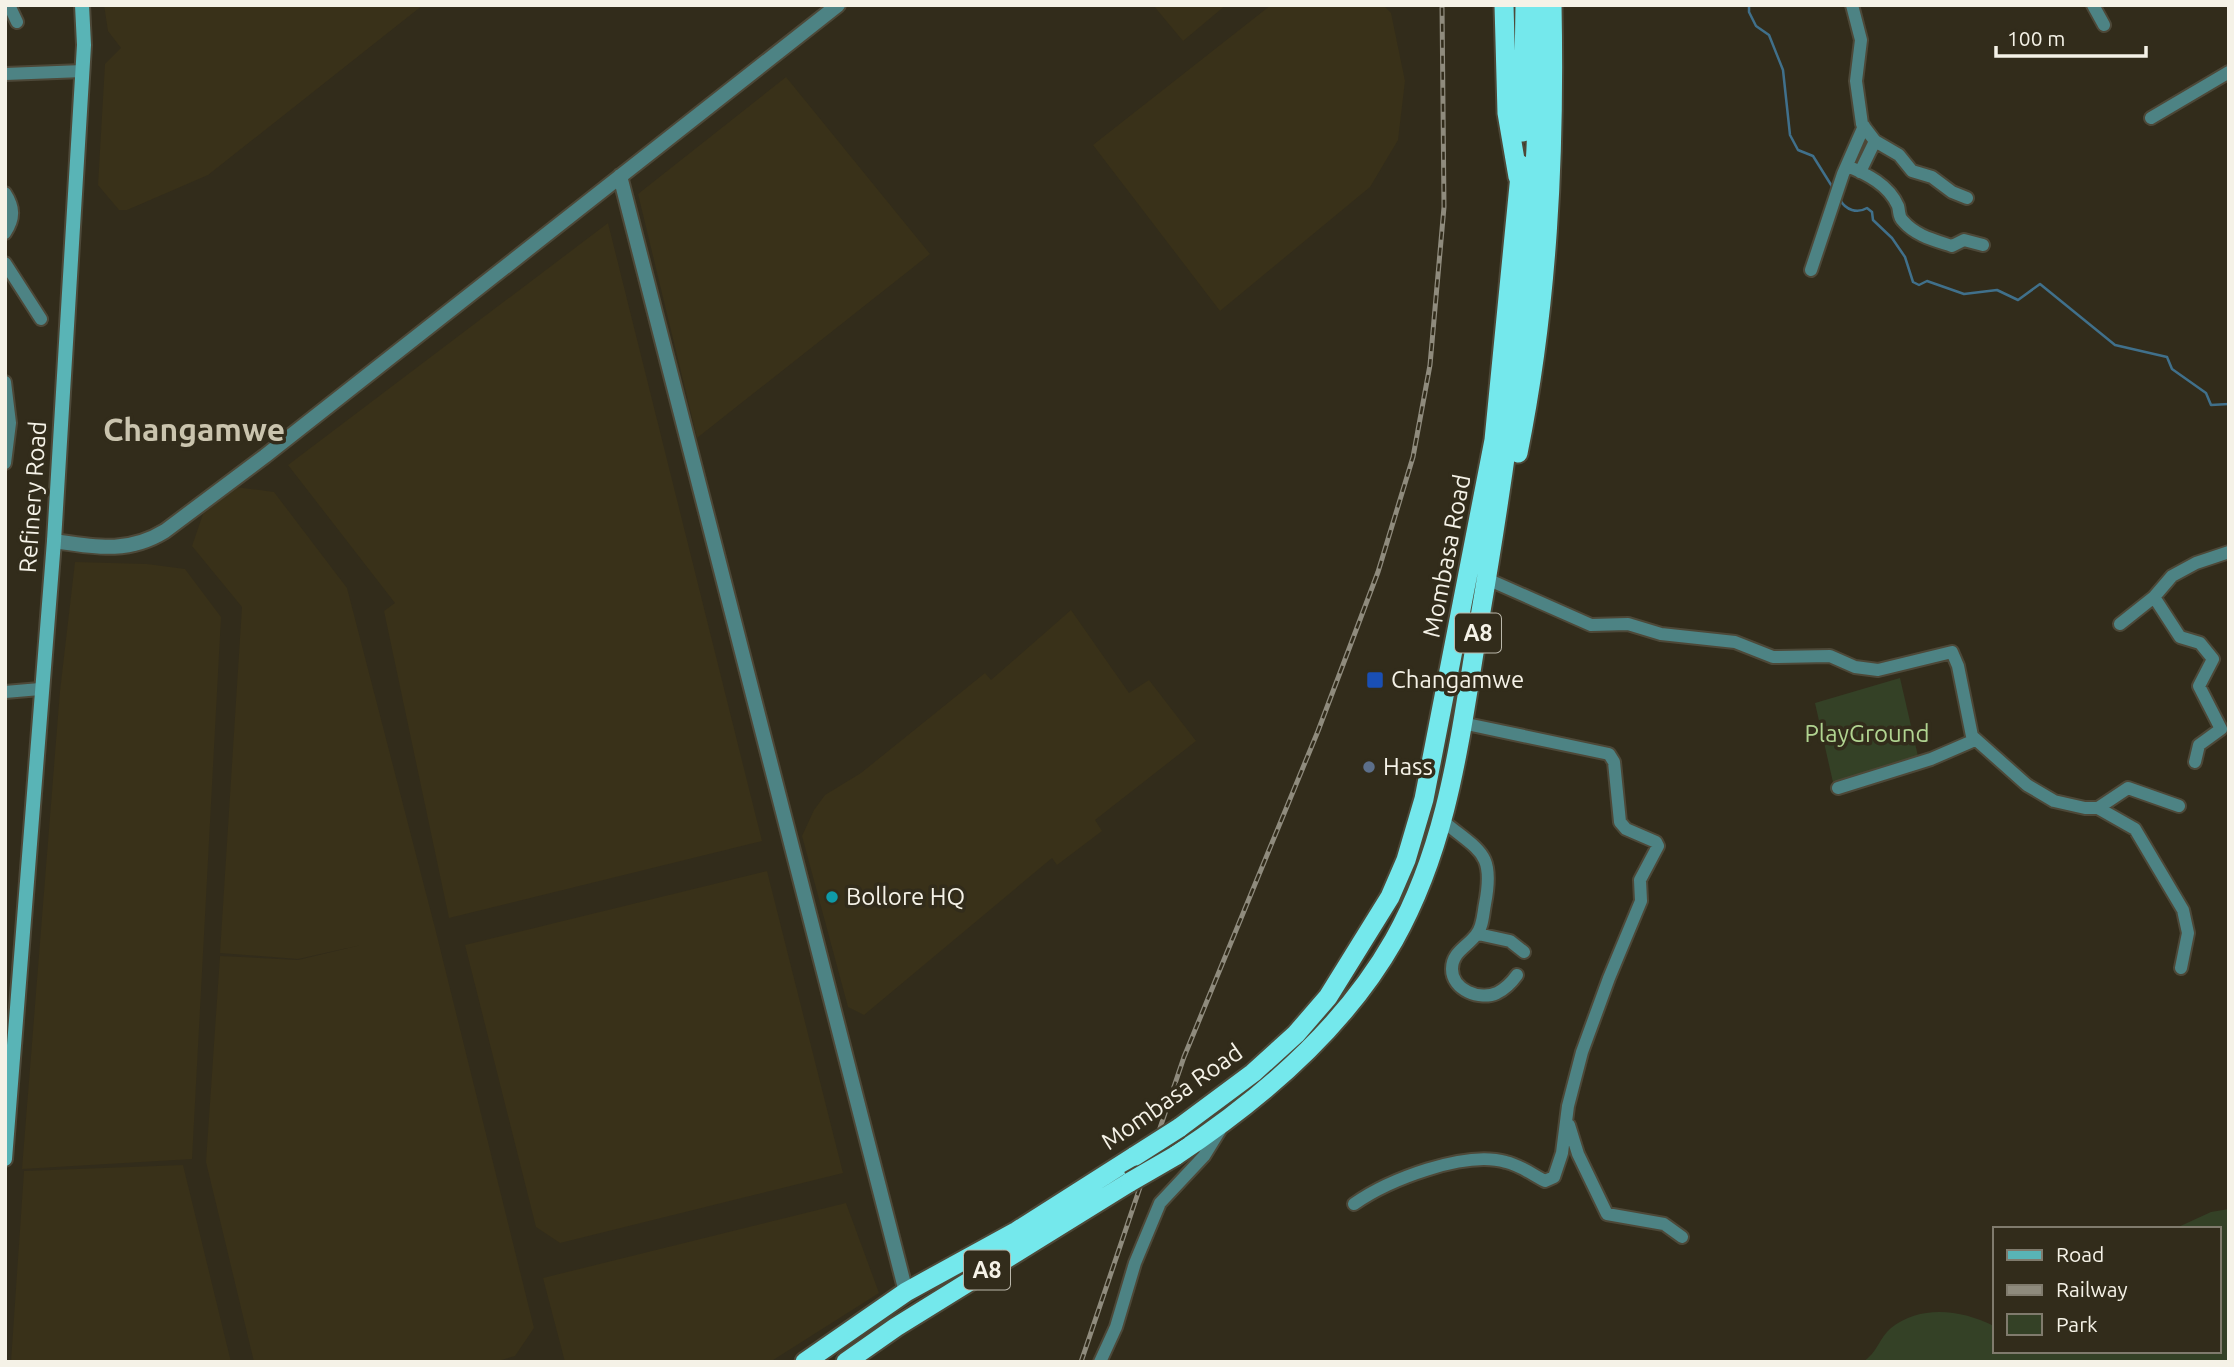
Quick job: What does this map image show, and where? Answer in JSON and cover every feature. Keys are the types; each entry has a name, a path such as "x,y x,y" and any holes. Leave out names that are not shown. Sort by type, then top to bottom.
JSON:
{"highway":[{"path":"1504,5 1507,113 1520,188"},
{"name":"Mombasa Road","path":"804,1362 906,1292 1017,1231 1179,1128 1253,1073 1296,1034 1328,997 1390,897 1406,860 1424,799 1494,440 1520,188 1525,5"},
{"name":"Mombasa Road","path":"846,1362 897,1327 1223,1124 1321,1038 1363,987 1394,940 1424,878 1443,821 1487,579 1528,282 1539,60 1539,5"},
{"path":"1492,543 1513,481 1542,315 1554,127 1552,5"}],"main road":[{"name":"Refinery Road","path":"5,1160 40,689 54,541 83,71 82,5"}],"street":[{"path":"9,5 18,22"},
{"path":"54,541 128,548 148,542 287,439 838,5"},
{"path":"1852,5 1861,40 1856,81 1864,126 1875,141 1897,153 1912,171 1932,177 1952,192 1967,198"},
{"path":"2093,5 2104,25"},
{"path":"5,74 83,71"},
{"path":"2151,118 2229,72"},
{"path":"1811,270 1829,212 1864,126"},
{"path":"1860,172 1875,141"},
{"path":"1845,170 1860,172 1886,189 1897,206 1900,217 1914,232 1952,246 1966,240 1983,245"},
{"path":"620,176 906,1292"},
{"path":"5,192 13,205 13,215 5,233"},
{"path":"5,263 41,319"},
{"path":"5,382 10,423 5,463"},
{"path":"2120,624 2154,597 2165,582 2178,572 2229,552"},
{"path":"1487,579 1591,625 1628,624 1661,634 1735,642 1773,657 1830,656 1855,667 1878,670 1952,652 1958,666 1971,733 1975,740 2013,775 2042,795 2066,805 2098,808 2135,829 2183,910 2188,933 2181,968"},
{"path":"2154,597 2180,636 2200,643 2213,659 2199,686 2221,729 2199,745 2194,762"},
{"path":"5,692 40,689"},
{"path":"1354,1204 1394,1181 1472,1158 1507,1162 1549,1181 1555,1175 1562,1153 1566,1118 1582,1052 1641,901 1640,880 1658,844 1626,830 1620,822 1614,762 1609,754 1462,723"},
{"path":"1838,788 1931,760 1975,740"},
{"path":"2098,808 2128,788 2179,806"},
{"path":"1443,821 1487,861 1488,883 1478,934 1456,954 1452,971 1454,981 1472,993 1486,995 1499,992 1517,975"},
{"path":"1478,934 1510,941 1524,952"},
{"path":"1566,1118 1578,1154 1607,1214 1657,1221 1682,1237"},
{"path":"1100,1362 1116,1327 1135,1263 1156,1210 1165,1194 1204,1156 1223,1124"}],"shaded area":[{"path":"104,5 423,5 208,175 127,210 119,210 98,185 105,64 121,48 108,31"},
{"path":"1153,5 1226,5 1183,41"},
{"path":"1271,5 1383,5 1391,13 1405,81 1398,140 1370,187 1220,311 1093,145"},
{"path":"786,77 930,254 697,438 638,194"},
{"path":"608,223 762,841 449,918 384,611 395,603 288,465"},
{"path":"236,487 274,492 347,588 534,1328 515,1356 495,1362 254,1362 206,1162 220,956 298,960 361,945 298,959 220,953 242,607 192,546 203,514"},
{"path":"75,562 147,564 185,569 221,617 192,1159 22,1169 60,691"},
{"path":"1071,610 1129,693 1149,680 1196,741 1095,820 1102,831 1057,865 1052,858 864,1015 848,1007 802,836 814,810 825,795 861,773 985,673 991,680"},
{"path":"767,871 843,1173 560,1243 536,1227 465,945"},
{"path":"183,1165 231,1362 11,1362 24,1171"},
{"path":"846,1203 879,1293 770,1362 565,1362 543,1278"}],"green space":[{"name":"PlayGround","path":"1900,678 1920,765 1835,791 1815,703"},
{"path":"2229,1209 2229,1362 1863,1362 1887,1332 1903,1320 1915,1315 1942,1312 1969,1316 1993,1326 1993,1353 2220,1353 2220,1227 2178,1227 2211,1212"}],"waterway":[{"path":"1749,5 1749,12 1756,26 1769,35 1783,70 1790,135 1798,150 1813,156 1833,188"},
{"path":"1840,200 1852,210 1867,208 1872,212 1873,220 1892,238 1905,257 1913,282 1919,285 1927,281 1964,294 1997,290 2018,300 2040,284 2115,345 2167,357 2172,369 2206,393 2211,405 2229,404"}],"railway":[{"path":"1081,1362 1184,1057 1318,731 1378,572 1413,457 1430,365 1444,207 1442,5"}],"place":[{"name":"Changamwe","path":"1375,680"},
{"name":"Hass","path":"1369,767"},
{"name":"Bollore HQ","path":"832,897"}],"district":[{"name":"Changamwe","path":"194,430"}]}
